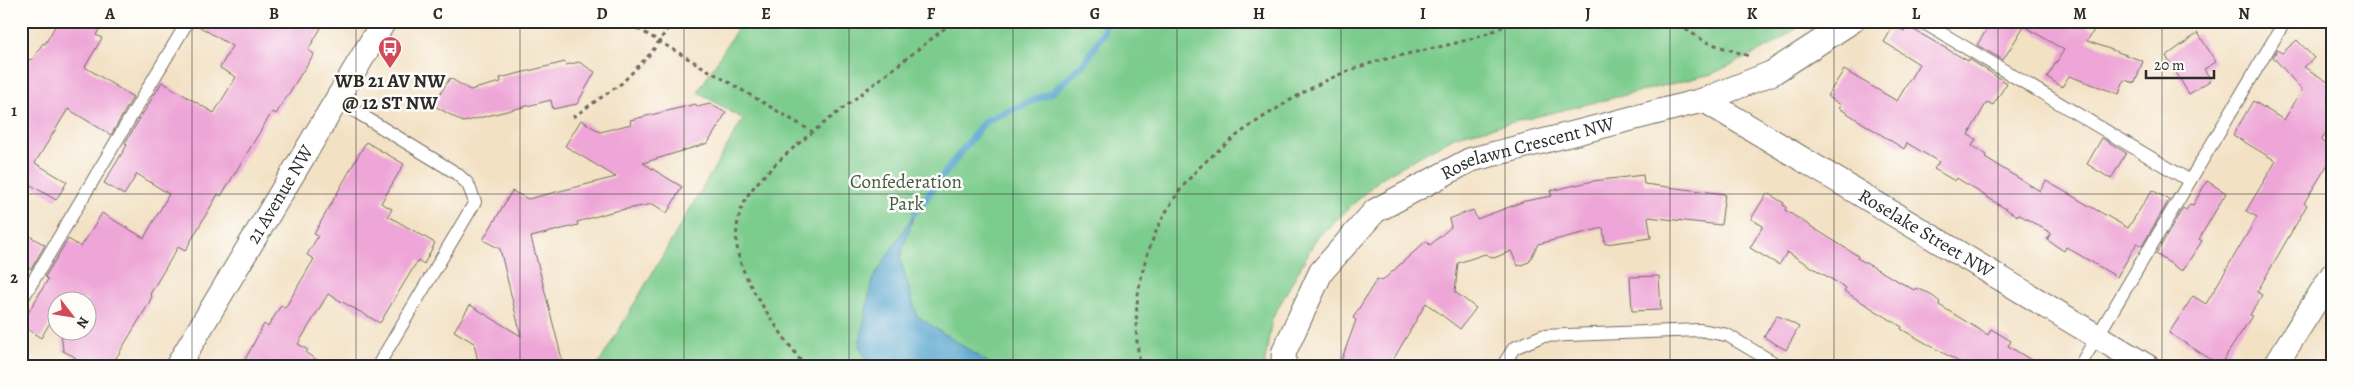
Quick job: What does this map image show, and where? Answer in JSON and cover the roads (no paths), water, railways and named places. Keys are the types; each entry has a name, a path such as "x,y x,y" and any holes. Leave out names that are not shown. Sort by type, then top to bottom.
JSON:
{"street":[{"name":"21 Avenue NW","path":"177,367 384,21"},
{"name":"Roselawn Crescent NW","path":"1283,367 1284,352 1320,272 1375,211 1470,160 1704,100 1772,73 1852,21"},
{"name":"Roselake Street NW","path":"1704,100 2148,367"},
{"path":"2274,367 2333,274"}],"lane":[{"path":"21,301 188,21"},
{"path":"1921,21 2190,182"},
{"path":"2080,367 2285,21"},
{"path":"337,100 456,173 468,184 475,202 377,367"},
{"path":"1502,367 1514,348 1542,336 1700,330 1727,335 1781,367"}],"water":[{"path":"915,212 900,258 917,316 995,367 870,367 859,346 872,280"}],"waterway":[{"path":"915,212 985,121 1053,92 1085,62 1103,34 1106,24 1102,21"}],"place":[{"name":"WB 21 AV NW @ 12 ST NW","path":"390,69"}],"park label":[{"name":"Confederation Park","path":"906,193"}]}
